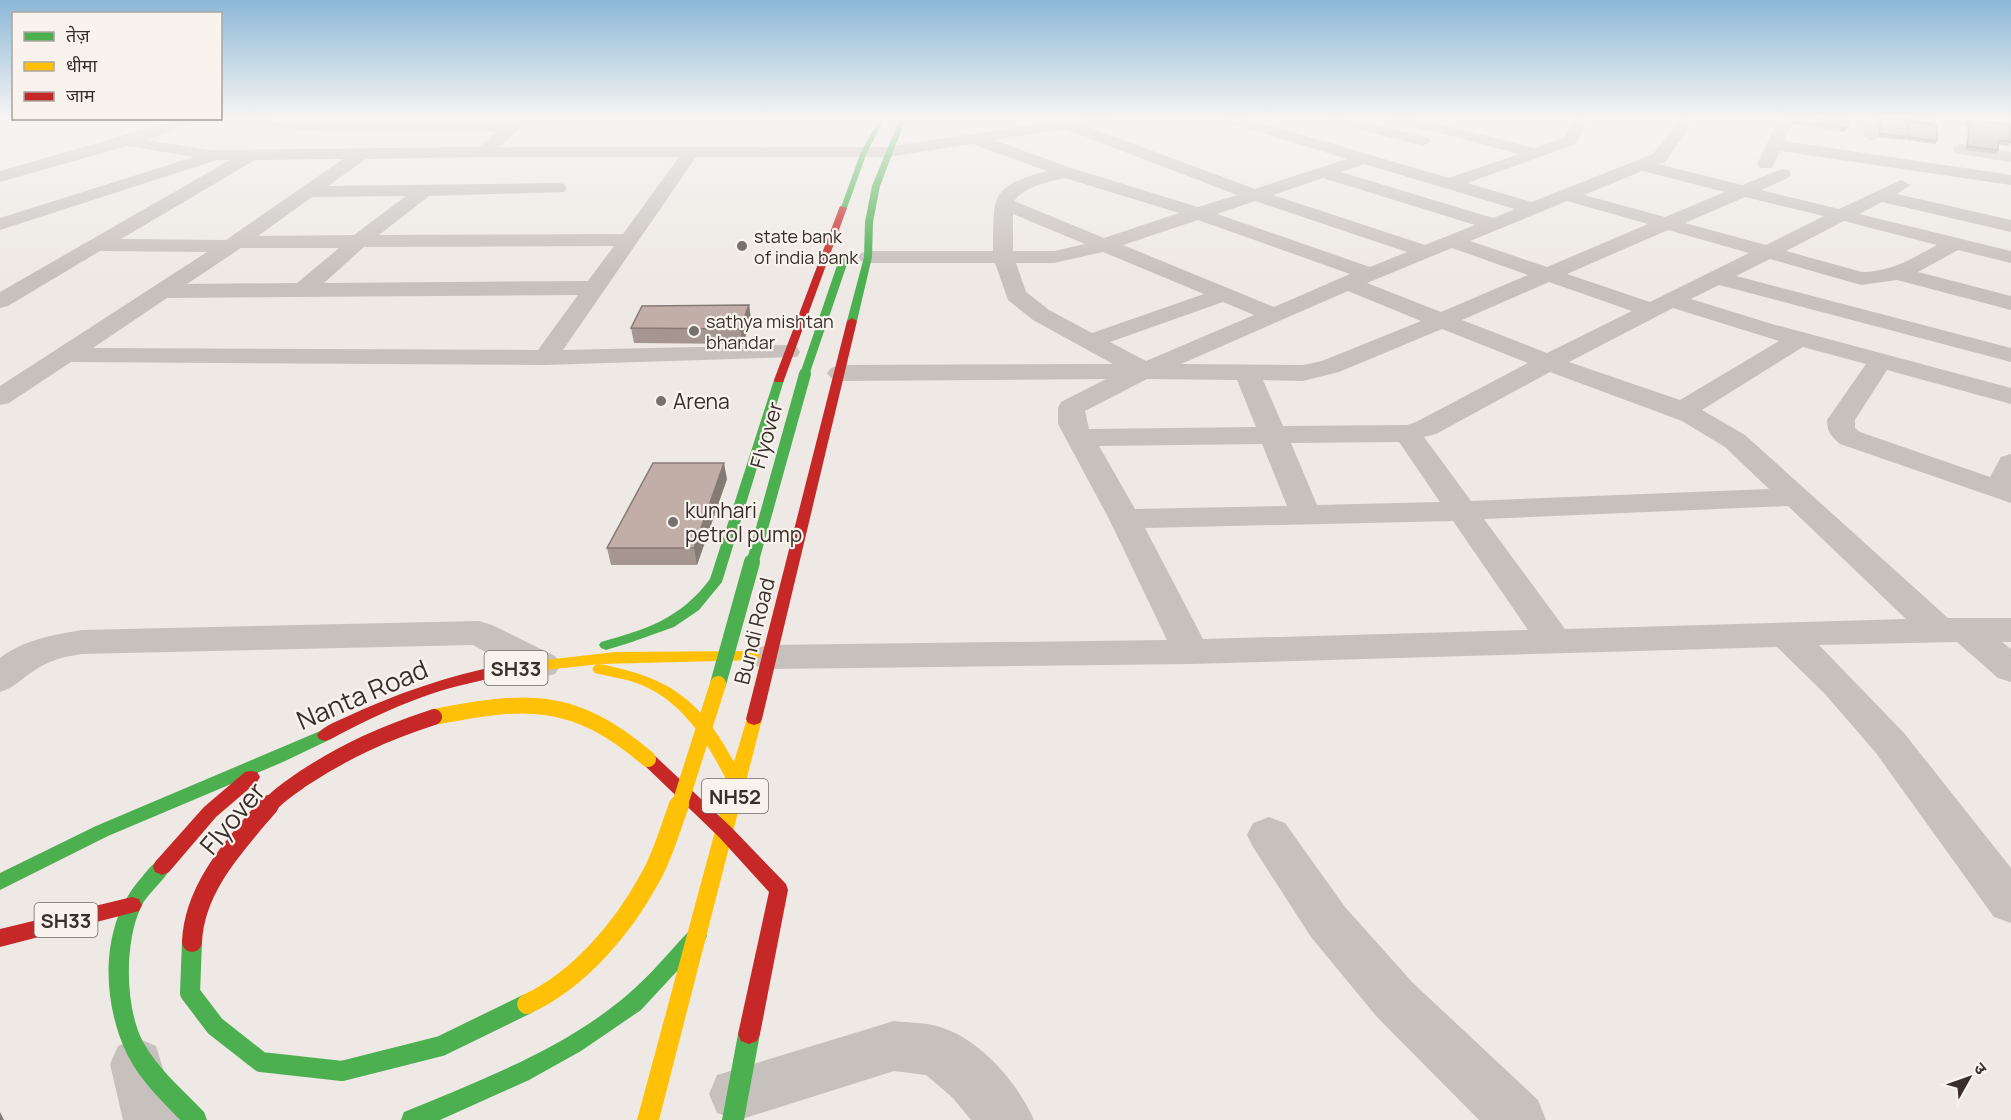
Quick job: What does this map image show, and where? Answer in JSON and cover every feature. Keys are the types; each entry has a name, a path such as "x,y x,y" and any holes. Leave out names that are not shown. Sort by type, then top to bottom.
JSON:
{"main road":[{"path":"542,665 663,628 687,616 706,598 717,579 788,352 857,170"},
{"name":"Bundi Road","path":"648,1120 738,785 840,373 860,245 881,170"},
{"name":"Flyover","path":"734,1107 778,890 725,832 648,759 623,735 598,720 569,709 542,704 483,707 423,719 384,734 335,758 276,797 223,860 193,920 190,993 215,1026 261,1062 342,1071 441,1046 542,997 606,945 651,877 682,798 717,687 805,374 844,259 860,245"},
{"name":"Nanta Road","path":"0,882 200,787 280,757 391,702 453,682 542,665 648,654 768,657"},
{"path":"542,665 613,670 655,682 680,698 717,741 738,785"},
{"path":"196,1120 167,1089 132,1043 121,999 120,945 132,905 190,832 231,792 280,757"},
{"name":"SH33","path":"0,938 132,905"},
{"path":"412,1120 491,1089 566,1050 624,1010 699,935"}],"street":[{"path":"1,176 21,170"},
{"path":"0,224 170,170"},
{"path":"0,301 225,170"},
{"path":"0,398 234,244 339,170"},
{"path":"542,206 574,170"},
{"path":"545,358 678,170"},
{"path":"1060,170 1197,213 1359,278 1443,320 1547,363 1683,410 1712,424 1735,441 1796,497 1953,630 2011,669"},
{"path":"1189,170 1252,194 1424,251"},
{"path":"860,245 1003,256 1054,257 1075,254 1327,170"},
{"path":"1402,170 1532,208"},
{"path":"1449,184 1488,170"},
{"path":"1191,652 1125,519 1072,424 1071,408 1146,370 1359,278 1627,170"},
{"path":"1661,170 2011,257"},
{"path":"840,373 1146,370 1303,373 1330,367 1548,275 1742,190 1772,170"},
{"path":"1884,170 1889,187"},
{"path":"1929,170 1999,184"},
{"path":"1065,172 1025,183 1015,188 1003,203 1003,256 1016,295 1041,315 1088,342 1146,370"},
{"path":"1321,172 1492,224"},
{"path":"1080,438 1407,433 1426,428 1660,305 1843,216 1889,187 2011,226"},
{"path":"309,192 558,188"},
{"path":"303,290 359,241 425,190"},
{"path":"1565,195 1769,253 1876,280 1898,274 1953,244"},
{"path":"1003,203 1105,243 1275,315"},
{"path":"510,240 526,223"},
{"path":"97,245 629,240"},
{"path":"1450,241 1548,275 2011,396"},
{"path":"1898,274 2011,303"},
{"path":"1717,278 1851,315 2011,355"},
{"path":"0,283 32,283"},
{"path":"163,291 594,288"},
{"path":"1088,342 1226,294"},
{"path":"1683,410 1799,339"},
{"path":"66,355 545,358 788,352"},
{"path":"1881,362 1841,420 1840,430 1850,438 1869,445 2007,482"},
{"path":"1247,372 1306,515"},
{"path":"1407,433 1555,642"},
{"path":"1125,519 1462,511 1796,497"},
{"path":"768,657 1191,652 2011,630"},
{"path":"0,680 10,668 41,649 81,642 479,633 542,665"},
{"path":"1786,635 1838,685 1890,743 2011,903"},
{"path":"1269,835 1328,922 1395,1000 1518,1120"},
{"path":"132,1043 151,1120"},
{"path":"734,1107 894,1046 938,1051 972,1078 1006,1120"}],"building":[{"path":"749,305 740,329 631,328 642,306"},
{"name":"kunhari petrol pump","path":"653,463 724,463 694,548 607,548"}],"traffic: fast":[{"path":"843,208 857,170"},
{"path":"852,321 868,257 869,222 876,186 882,170"},
{"path":"718,684 805,374 844,259"},
{"path":"606,645 669,624 694,606 717,579 779,380"},
{"path":"0,882 102,831 277,758 325,735"},
{"path":"162,867 136,898 127,919 120,956 121,997 129,1035 142,1060 196,1120"},
{"path":"412,1120 521,1073 599,1028 643,994 697,936"},
{"path":"192,942 190,993 215,1026 261,1062 342,1071 441,1046 527,1004"},
{"path":"733,1120 749,1034"}],"traffic: slow":[{"path":"502,670 615,657 752,656"},
{"path":"600,669 627,674 650,682 686,706 713,740 738,785"},
{"path":"527,1004 542,997 606,945 651,877 682,798 718,684"},
{"path":"434,717 495,707 548,706 573,712 598,722 623,737 648,759"},
{"path":"648,1120 754,719"}],"traffic: jam":[{"path":"779,380 843,208"},
{"path":"754,719 852,321"},
{"path":"325,735 368,713 411,695 502,670"},
{"path":"192,942 193,920 223,859 276,797 335,758 384,733 434,717"},
{"path":"648,759 725,832"},
{"path":"162,867 210,812 251,777"},
{"path":"725,832 779,890 749,1034"},
{"path":"0,938 132,905"}],"place":[{"name":"state bank of india bank","path":"742,246"},
{"name":"sathya mishtan bhandar","path":"694,331"},
{"name":"Arena","path":"661,401"},
{"name":"kunhari petrol pump","path":"673,522"}]}
